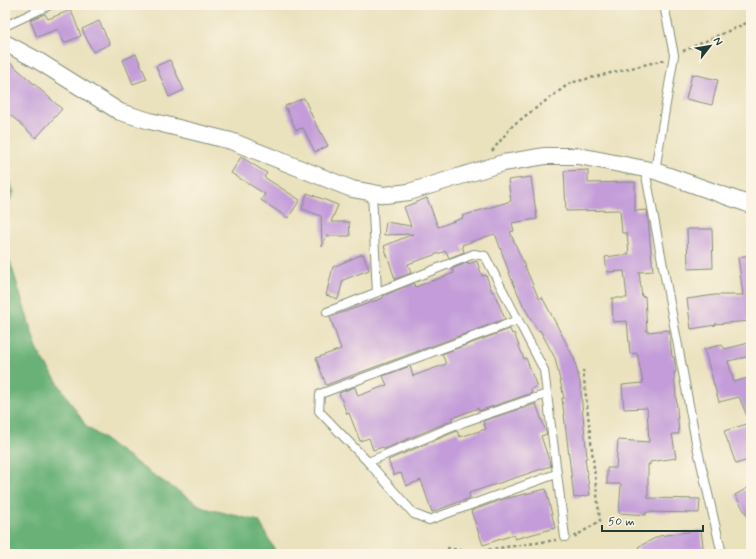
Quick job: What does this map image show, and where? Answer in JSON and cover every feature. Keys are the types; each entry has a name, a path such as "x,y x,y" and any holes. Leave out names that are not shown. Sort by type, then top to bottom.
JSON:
{"street":[{"path":"5,43 37,60 120,112 231,141 352,189 385,195 409,192 476,170 503,163 545,156 579,156 650,171 751,205"}],"lane":[{"path":"5,26 50,5"},
{"path":"664,5 674,55 650,171 696,442 722,554"},
{"path":"372,193 377,292"},
{"path":"327,312 474,254 485,256 544,370 565,537"},
{"path":"518,320 320,394 319,411 368,462 414,514 429,520 556,474"},
{"path":"368,462 464,422 547,394"}],"path":[{"path":"476,170 513,125 570,84 665,59 751,21"}],"green space":[{"path":"5,171 14,192 5,210"},
{"path":"5,245 38,352 86,426 146,470 204,508 259,521 277,554 5,554"}],"building":[{"path":"71,10 81,36 64,43 58,29 37,37 30,20 45,14 48,19"},
{"path":"99,21 110,44 93,52 82,29"},
{"path":"136,54 147,79 133,84 123,60"},
{"path":"5,58 62,109 36,138 5,110"},
{"path":"170,60 184,90 169,97 156,66"},
{"path":"692,74 718,80 712,105 686,99"},
{"path":"304,98 317,127 328,146 315,152 303,128 296,130 285,106"},
{"path":"241,157 267,173 264,177 300,200 288,218 261,200 265,194 231,173"},
{"path":"588,170 588,183 635,182 635,211 647,210 653,271 639,272 642,297 645,296 647,332 669,330 672,357 674,357 679,434 672,434 676,458 650,462 650,465 648,464 648,498 700,499 699,513 646,512 646,515 619,513 621,484 607,484 607,468 616,468 618,440 649,442 647,408 624,409 622,385 643,383 637,353 630,354 627,321 613,322 612,298 627,298 624,271 607,272 605,257 629,254 627,233 622,233 620,210 566,211 564,171"},
{"path":"531,177 537,219 512,223 514,231 510,232 539,299 542,297 574,358 580,383 587,458 585,458 590,495 574,498 562,398 564,398 555,358 540,330 538,331 524,307 511,278 496,236 494,234 462,245 464,252 449,258 446,251 408,264 411,273 395,279 384,246 413,234 384,235 386,222 411,226 404,207 427,198 438,227 463,218 462,216 511,201 508,180"},
{"path":"307,193 338,205 331,222 349,222 350,236 326,236 322,247 321,216 302,209"},
{"path":"687,229 712,229 713,268 688,269"},
{"path":"363,254 369,270 343,280 338,299 326,295 333,267"},
{"path":"751,255 751,321 715,324 716,325 691,329 687,299 715,295 743,295 738,257"},
{"path":"477,261 482,276 486,275 492,292 494,292 505,319 326,385 316,358 341,349 330,317 383,298 383,296 414,283 415,287 454,273 452,269 468,262 468,264"},
{"path":"510,329 512,334 514,333 524,359 526,358 537,387 531,389 532,393 479,411 478,408 452,418 453,420 384,449 383,447 373,450 369,438 360,441 339,393 355,387 358,396 387,385 383,376 410,366 413,376 446,364 442,354"},
{"path":"749,343 751,356 728,361 734,382 751,377 751,459 736,464 724,431 750,423 739,397 719,402 704,349 722,345 725,349"},
{"path":"536,404 547,434 541,436 551,466 469,493 470,498 432,512 421,480 406,486 401,473 394,475 388,460 457,431 460,437 486,429 483,421"},
{"path":"751,486 751,522 735,495"},
{"path":"546,489 555,528 515,539 513,535 483,545 471,511 504,499"},
{"path":"701,530 704,553 642,554 638,547 659,536"}]}
